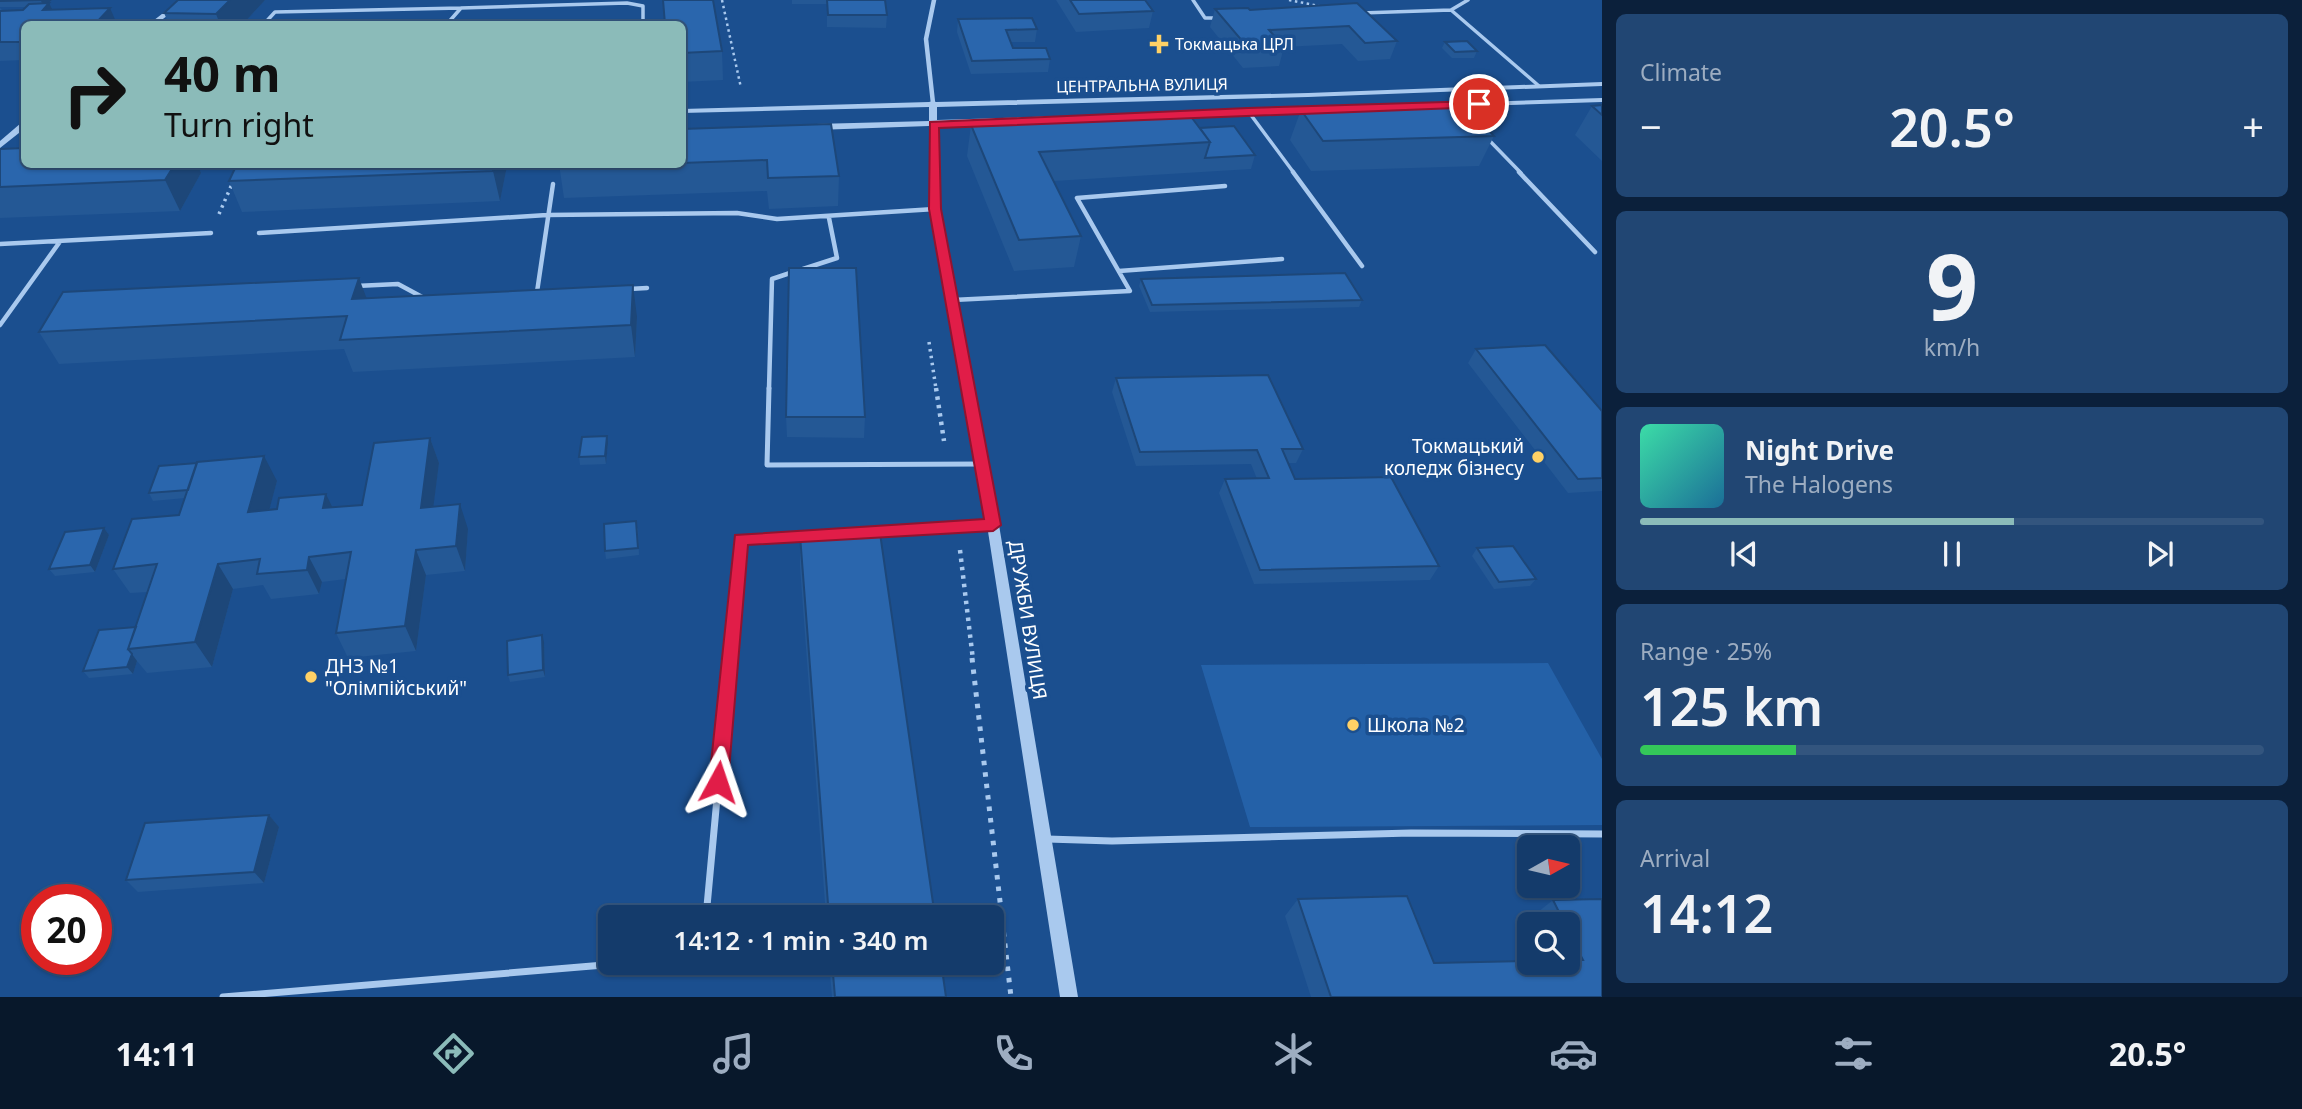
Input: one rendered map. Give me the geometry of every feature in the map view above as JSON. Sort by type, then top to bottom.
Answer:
[{"type":"street","points":[[156,21],[185,0]]},
{"type":"street","name":"ДРУЖБИ ВУЛИЦЯ","points":[[934,0],[926,39],[933,103],[935,209],[983,464],[1069,997]]},
{"type":"street","name":"ЦЕНТРАЛЬНА ВУЛИЦЯ","points":[[686,111],[1308,96],[1602,84]]},
{"type":"street","name":"ЦЕНТРАЛЬНА ВУЛИЦЯ","points":[[803,128],[1602,100]]},
{"type":"street","points":[[0,133],[20,133]]},
{"type":"street","points":[[0,145],[20,133]]},
{"type":"street","points":[[0,152],[12,151]]},
{"type":"lane","points":[[1193,0],[1205,18],[1232,17]]},
{"type":"lane","points":[[1351,13],[1451,10],[1468,0]]},
{"type":"lane","points":[[267,21],[275,12],[627,3],[643,6],[643,21]]},
{"type":"lane","points":[[448,21],[461,8]]},
{"type":"lane","points":[[1451,10],[1539,86]]},
{"type":"lane","points":[[1454,105],[1463,114]]},
{"type":"lane","points":[[1248,111],[1362,266]]},
{"type":"lane","points":[[1482,133],[1595,252]]},
{"type":"lane","points":[[537,292],[553,184]]},
{"type":"lane","points":[[953,300],[1130,291],[1077,198],[1225,186]]},
{"type":"lane","points":[[259,233],[547,215],[737,213],[777,219],[829,218],[935,209]]},
{"type":"lane","points":[[829,218],[837,258],[772,279],[767,466],[983,464]]},
{"type":"lane","points":[[0,244],[211,233]]},
{"type":"lane","points":[[0,324],[59,243]]},
{"type":"lane","points":[[1119,271],[1282,259]]},
{"type":"lane","points":[[344,287],[398,284],[423,298],[436,297]]},
{"type":"lane","points":[[619,289],[647,288]]},
{"type":"lane","points":[[524,293],[550,292]]},
{"type":"lane","points":[[707,905],[741,539],[993,525]]},
{"type":"lane","points":[[1043,839],[1112,841],[1411,833],[1602,834]]},
{"type":"lane","points":[[223,997],[598,966]]},
{"type":"path","points":[[722,0],[742,93]]},
{"type":"path","points":[[928,331],[947,464]]},
{"type":"path","points":[[957,527],[1011,997]]},
{"type":"shaded area","points":[[1548,663],[1602,759],[1602,825],[1250,827],[1201,665]]},
{"type":"building","points":[[178,0],[230,0],[216,14],[164,13]]},
{"type":"building","points":[[663,0],[713,0],[722,51],[686,53],[686,21],[665,21]]},
{"type":"building","points":[[827,0],[885,0],[887,15],[828,15]]},
{"type":"building","points":[[1070,0],[1145,0],[1153,11],[1079,14]]},
{"type":"building","points":[[49,3],[43,10],[110,8],[98,21],[21,21],[21,42],[0,42],[0,11],[23,10],[29,4]]},
{"type":"building","points":[[1357,3],[1397,41],[1365,43],[1349,26],[1269,30],[1285,48],[1249,49],[1215,9],[1250,10]]},
{"type":"building","points":[[1032,18],[1037,29],[1006,30],[1013,48],[1046,48],[1050,59],[972,61],[958,19]]},
{"type":"building","points":[[1467,41],[1477,51],[1455,52],[1445,42]]},
{"type":"building","points":[[1465,104],[1494,136],[1323,141],[1301,110]]},
{"type":"building","points":[[1602,105],[1602,115],[1592,106]]},
{"type":"building","points":[[1189,114],[1210,142],[1039,152],[1081,236],[1019,240],[971,125]]},
{"type":"building","points":[[831,124],[839,176],[768,178],[767,160],[686,163],[686,129]]},
{"type":"building","points":[[1234,126],[1255,155],[1205,158],[1210,142],[1200,128]]},
{"type":"building","points":[[21,148],[21,168],[172,168],[165,180],[0,187],[0,149]]},
{"type":"building","points":[[235,168],[493,168],[493,171],[229,181]]},
{"type":"building","points":[[789,268],[856,268],[865,417],[786,417]]},
{"type":"building","points":[[1345,273],[1362,300],[1152,305],[1141,279]]},
{"type":"building","points":[[359,278],[352,299],[633,285],[631,325],[340,340],[347,316],[39,332],[63,292]]},
{"type":"building","points":[[1545,345],[1602,411],[1602,478],[1578,479],[1476,349]]},
{"type":"building","points":[[1268,375],[1303,449],[1282,449],[1295,479],[1391,477],[1439,566],[1260,570],[1225,479],[1269,478],[1257,450],[1140,452],[1116,378]]},
{"type":"building","points":[[607,436],[605,456],[579,457],[582,437]]},
{"type":"building","points":[[430,438],[421,508],[460,504],[456,546],[416,550],[405,626],[336,633],[351,552],[309,557],[307,570],[257,574],[260,559],[218,564],[195,642],[128,649],[157,564],[113,569],[132,519],[179,515],[197,462],[264,456],[248,512],[277,509],[279,498],[326,494],[323,508],[362,505],[374,443]]},
{"type":"building","points":[[197,463],[188,490],[149,493],[159,466]]},
{"type":"building","points":[[636,521],[638,548],[605,551],[604,524]]},
{"type":"building","points":[[104,528],[90,565],[49,569],[65,532]]},
{"type":"building","points":[[880,533],[933,905],[828,905],[800,535]]},
{"type":"building","points":[[1513,546],[1536,579],[1499,582],[1477,548]]},
{"type":"building","points":[[136,627],[128,649],[132,654],[127,667],[83,671],[99,630]]},
{"type":"building","points":[[542,635],[543,670],[508,675],[507,641]]},
{"type":"building","points":[[269,815],[254,872],[126,880],[145,823]]},
{"type":"building","points":[[1407,896],[1434,963],[1517,961],[1517,975],[1580,975],[1580,960],[1583,960],[1580,954],[1580,912],[1559,912],[1553,900],[1602,899],[1602,997],[1331,997],[1298,899]]},
{"type":"building","points":[[833,975],[943,975],[946,997],[835,997]]},
{"type":"place","name":"Токмацька ЦРЛ","points":[[1159,44]]},
{"type":"place","name":"Токмацький коледж бізнесу","points":[[1538,457]]},
{"type":"place","name":"ДНЗ №1 \"Олімпійський\"","points":[[311,677]]},
{"type":"place","name":"Школа №2","points":[[1353,725]]},
{"type":"route","points":[[718,782],[741,539],[993,525],[935,209],[934,125],[1479,104]]}]
